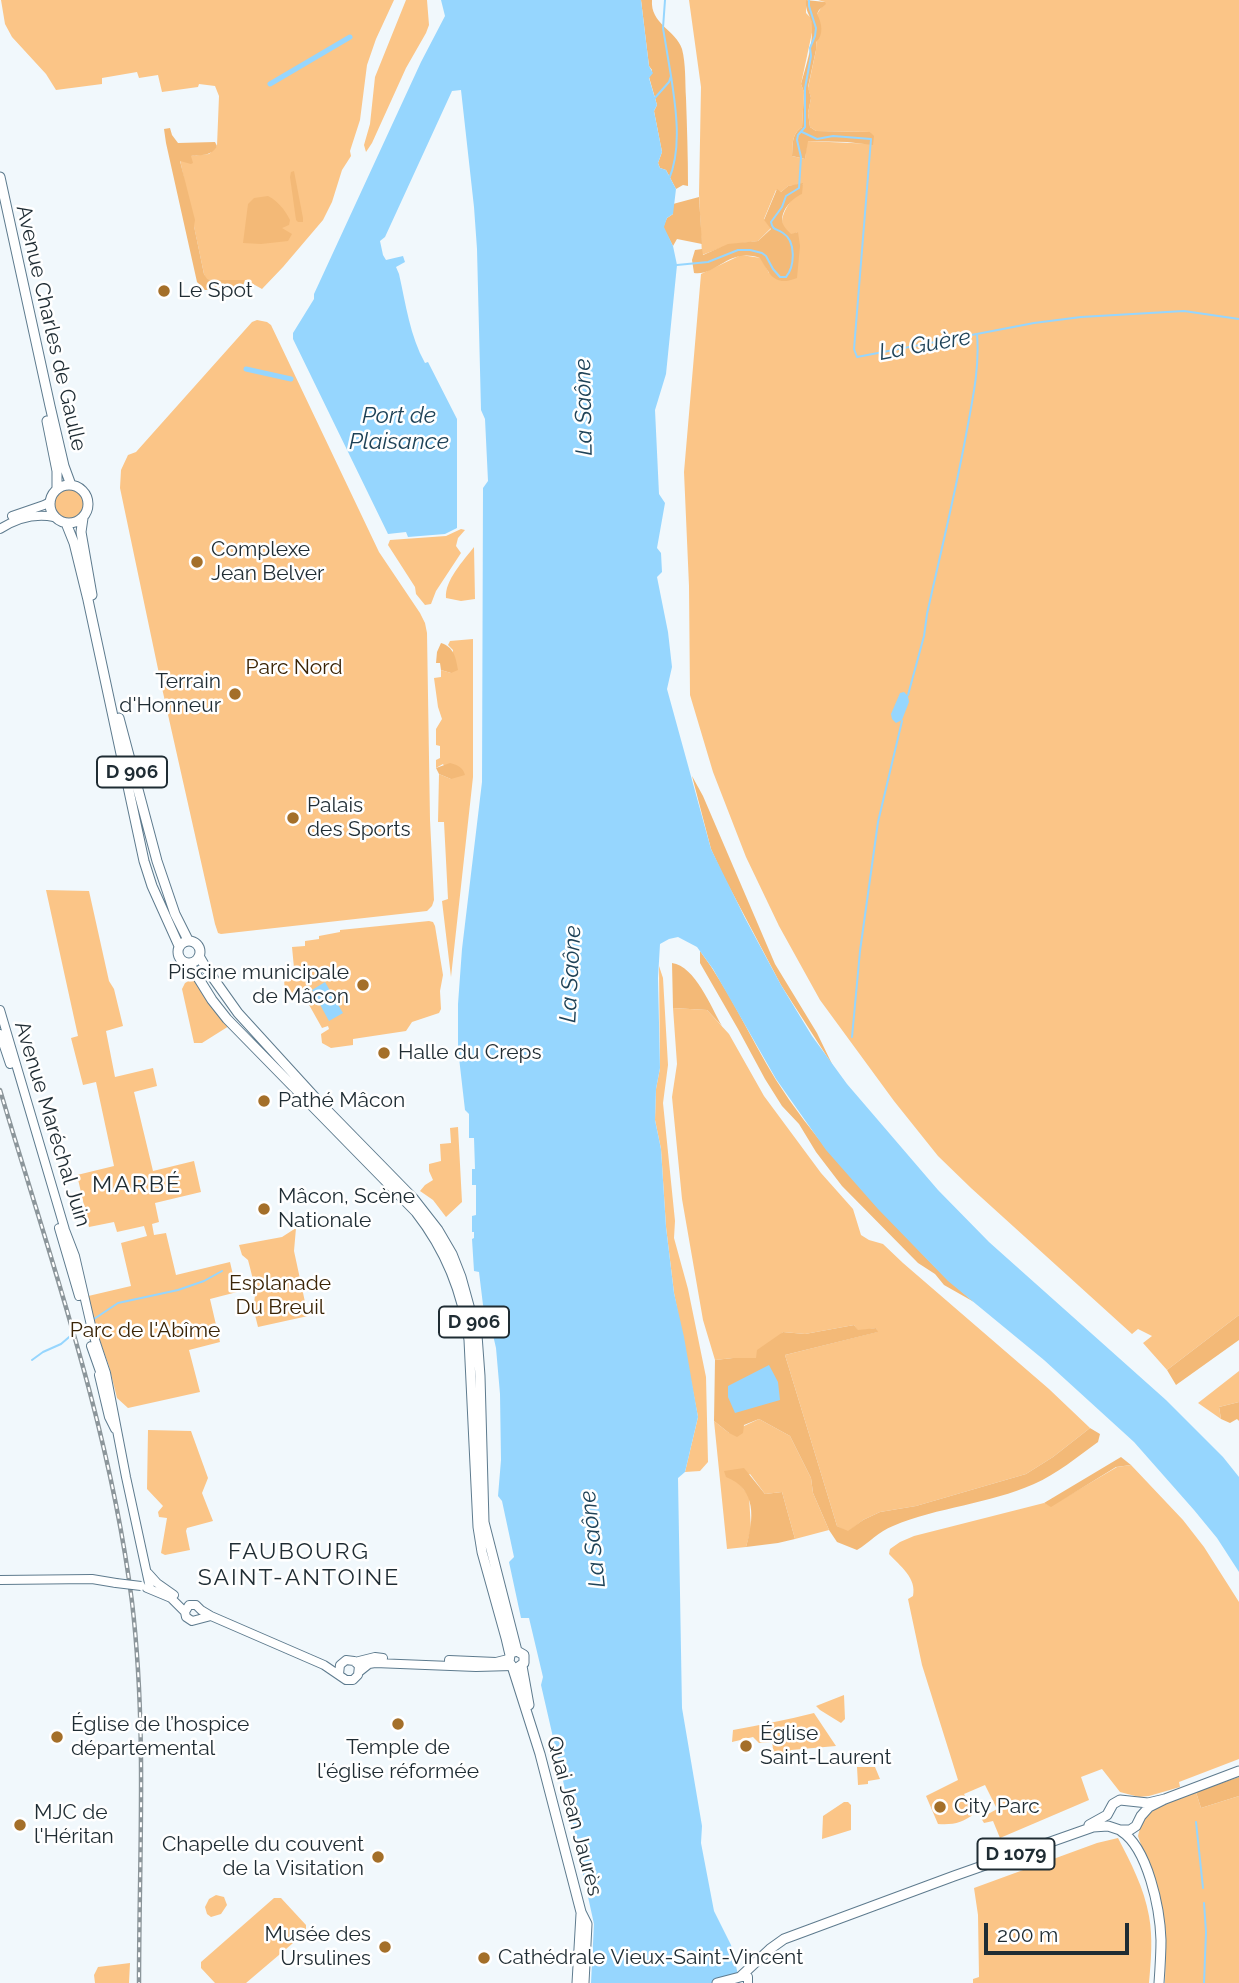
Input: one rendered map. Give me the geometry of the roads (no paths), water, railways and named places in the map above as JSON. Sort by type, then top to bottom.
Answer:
[{"type":"main road","name":"Avenue Charles de Gaulle","points":[[0,177],[64,466],[71,485]]},
{"type":"main road","name":"Avenue Charles de Gaulle","points":[[0,201],[52,444],[57,488]]},
{"type":"main road","points":[[0,529],[15,520],[41,514],[66,523],[74,523],[83,518],[88,509],[88,498],[80,488],[71,485],[57,488],[50,502],[54,517]]},
{"type":"main road","points":[[0,523],[50,502]]},
{"type":"main road","name":"D 906","points":[[83,518],[81,532],[115,705],[169,898],[188,940]]},
{"type":"main road","name":"D 906","points":[[66,523],[77,555],[144,861],[178,946]]},
{"type":"main road","points":[[188,940],[199,946],[199,956],[189,963],[179,958],[177,952],[178,946],[188,940]]},
{"type":"main road","name":"D 906","points":[[199,956],[237,1013],[424,1211],[455,1261],[478,1343],[486,1533],[514,1660]]},
{"type":"main road","name":"D 906","points":[[189,963],[227,1019],[406,1201],[430,1231],[445,1257],[463,1310],[469,1340],[478,1527],[482,1552],[514,1660]]},
{"type":"main road","name":"Avenue Maréchal Juin","points":[[0,1010],[75,1256],[115,1418]]},
{"type":"main road","name":"Avenue Maréchal Juin","points":[[0,1034],[25,1109],[77,1288],[88,1336],[102,1374],[111,1414],[115,1418]]},
{"type":"main road","name":"Avenue Maréchal Juin","points":[[57,1219],[72,1249]]},
{"type":"main road","name":"Avenue Maréchal Juin","points":[[67,1259],[72,1249]]},
{"type":"main road","points":[[97,1366],[109,1417],[117,1431]]},
{"type":"main road","points":[[115,1418],[148,1573],[146,1587]]},
{"type":"main road","points":[[148,1573],[187,1608]]},
{"type":"main road","points":[[0,1580],[92,1579],[146,1587],[174,1595]]},
{"type":"main road","points":[[146,1587],[187,1608]]},
{"type":"main road","points":[[187,1608],[196,1605],[200,1614]]},
{"type":"main road","points":[[187,1608],[186,1617],[190,1620],[195,1620],[200,1614]]},
{"type":"main road","points":[[200,1614],[211,1616],[339,1669],[344,1679],[351,1681],[369,1664],[375,1662],[476,1667],[514,1660]]},
{"type":"main road","points":[[339,1669],[346,1660],[355,1662],[374,1657],[496,1662],[514,1660]]},
{"type":"main road","name":"Quai Jean Jaurès","points":[[514,1660],[581,1917],[587,1924],[580,1983]]},
{"type":"main road","points":[[355,1662],[359,1666],[359,1672]]},
{"type":"main road","points":[[1117,1829],[1130,1830],[1149,1807],[1165,1799],[1239,1771]]},
{"type":"main road","points":[[1159,1983],[1160,1924],[1152,1885],[1130,1838],[1110,1821],[1109,1812],[1113,1804],[1121,1800],[1148,1803],[1165,1799]]},
{"type":"main road","points":[[1134,1802],[1139,1809],[1136,1832],[1140,1855]]},
{"type":"main road","name":"D 1079","points":[[1077,1832],[1109,1812]]},
{"type":"main road","name":"D 1079","points":[[717,1983],[745,1979],[769,1949],[784,1939],[1077,1832],[1100,1826],[1117,1829]]},
{"type":"water","points":[[441,0],[641,0],[649,66],[653,73],[649,78],[657,105],[654,111],[662,152],[658,163],[660,168],[666,170],[676,189],[673,214],[667,218],[664,227],[673,246],[677,265],[666,374],[655,410],[659,494],[665,503],[657,548],[661,553],[662,572],[657,577],[672,667],[667,689],[711,849],[781,985],[812,1036],[847,1084],[938,1190],[989,1242],[1166,1400],[1223,1457],[1239,1477],[1239,1572],[1217,1538],[1134,1442],[1044,1360],[948,1281],[878,1209],[826,1150],[776,1079],[713,969],[697,947],[678,937],[660,944],[660,1068],[655,1120],[661,1149],[674,1293],[698,1417],[685,1472],[678,1478],[682,1708],[702,1826],[701,1843],[714,1911],[731,1945],[740,1983],[591,1983],[594,1924],[541,1685],[543,1677],[529,1618],[521,1618],[509,1562],[514,1557],[502,1501],[498,1496],[501,1460],[496,1348],[483,1305],[479,1272],[474,1271],[474,1138],[469,1138],[469,1114],[465,1110],[458,1049],[462,949],[482,782],[483,488],[488,481],[485,419],[481,410],[477,249],[461,90],[452,91],[385,237],[380,241],[386,260],[403,256],[405,262],[396,267],[416,342],[457,419],[457,528],[445,534],[408,537],[406,532],[388,534],[293,339],[293,333],[314,299],[421,62],[445,16]]},
{"type":"water","points":[[904,692],[909,702],[902,720],[896,723],[891,714],[900,693]]},
{"type":"water","points":[[325,982],[343,1013],[329,1021],[312,990]]},
{"type":"water","points":[[769,1365],[778,1382],[780,1400],[735,1413],[728,1397],[728,1386]]},
{"type":"waterway","points":[[653,100],[671,76],[663,28],[665,0]]},
{"type":"waterway","points":[[677,265],[708,262],[738,250],[750,250],[766,256],[780,277],[786,277],[789,272],[793,254],[790,242],[771,222],[786,196],[799,188],[801,157],[797,140],[805,127],[805,88],[810,48],[816,28],[809,0]]},
{"type":"waterway","points":[[270,84],[350,37]]},
{"type":"waterway","points":[[669,179],[677,142],[671,76]]},
{"type":"waterway","name":"La Guère","points":[[802,132],[817,139],[833,136],[871,139],[854,349],[857,357],[1034,323],[1081,317],[1184,311],[1239,319]]},
{"type":"waterway","points":[[908,695],[924,636],[966,435],[976,372],[977,334]]},
{"type":"waterway","points":[[246,369],[291,379]]},
{"type":"waterway","points":[[852,1037],[860,951],[878,822],[902,721]]},
{"type":"waterway","points":[[94,1319],[118,1303],[178,1290],[222,1271]]},
{"type":"waterway","points":[[32,1360],[61,1344],[75,1332]]},
{"type":"waterway","points":[[1196,1822],[1203,1888]]},
{"type":"waterway","points":[[1204,1903],[1204,1983]]},
{"type":"railway","points":[[0,1090],[94,1407],[122,1537],[137,1650],[141,1745],[139,1983]]},
{"type":"place","name":"Le Spot","points":[[164,291]]},
{"type":"place","name":"Complexe Jean Belver","points":[[197,562]]},
{"type":"place","name":"Terrain d'Honneur","points":[[235,694]]},
{"type":"place","name":"Palais des Sports","points":[[293,818]]},
{"type":"place","name":"Piscine municipale de Mâcon","points":[[363,985]]},
{"type":"place","name":"Halle du Creps","points":[[384,1053]]},
{"type":"place","name":"Pathé Mâcon","points":[[264,1101]]},
{"type":"place","name":"Mâcon, Scène Nationale","points":[[264,1209]]},
{"type":"place","name":"Temple de l'église réformée","points":[[398,1724]]},
{"type":"place","name":"Église de l’hospice départemental","points":[[57,1737]]},
{"type":"place","name":"Église Saint-Laurent","points":[[746,1746]]},
{"type":"place","name":"City Parc","points":[[940,1807]]},
{"type":"place","name":"MJC de l'Héritan","points":[[20,1825]]},
{"type":"place","name":"Chapelle du couvent de la Visitation","points":[[378,1857]]},
{"type":"place","name":"Musée des Ursulines","points":[[385,1947]]},
{"type":"place","name":"Cathédrale Vieux-Saint-Vincent","points":[[484,1958]]},
{"type":"district","name":"MARBÉ","points":[[137,1185]]},
{"type":"district","name":"FAUBOURG SAINT-ANTOINE","points":[[299,1565]]},
{"type":"water label","name":"La Saône","points":[[584,407]]},
{"type":"water label","name":"Port de Plaisance","points":[[399,429]]},
{"type":"water label","name":"La Saône","points":[[571,974]]},
{"type":"water label","name":"La Saône","points":[[593,1539]]},
{"type":"park label","name":"Parc Nord","points":[[294,668]]},
{"type":"park label","name":"Esplanade Du Breuil","points":[[280,1296]]},
{"type":"park label","name":"Parc de l'Abîme","points":[[145,1331]]}]
